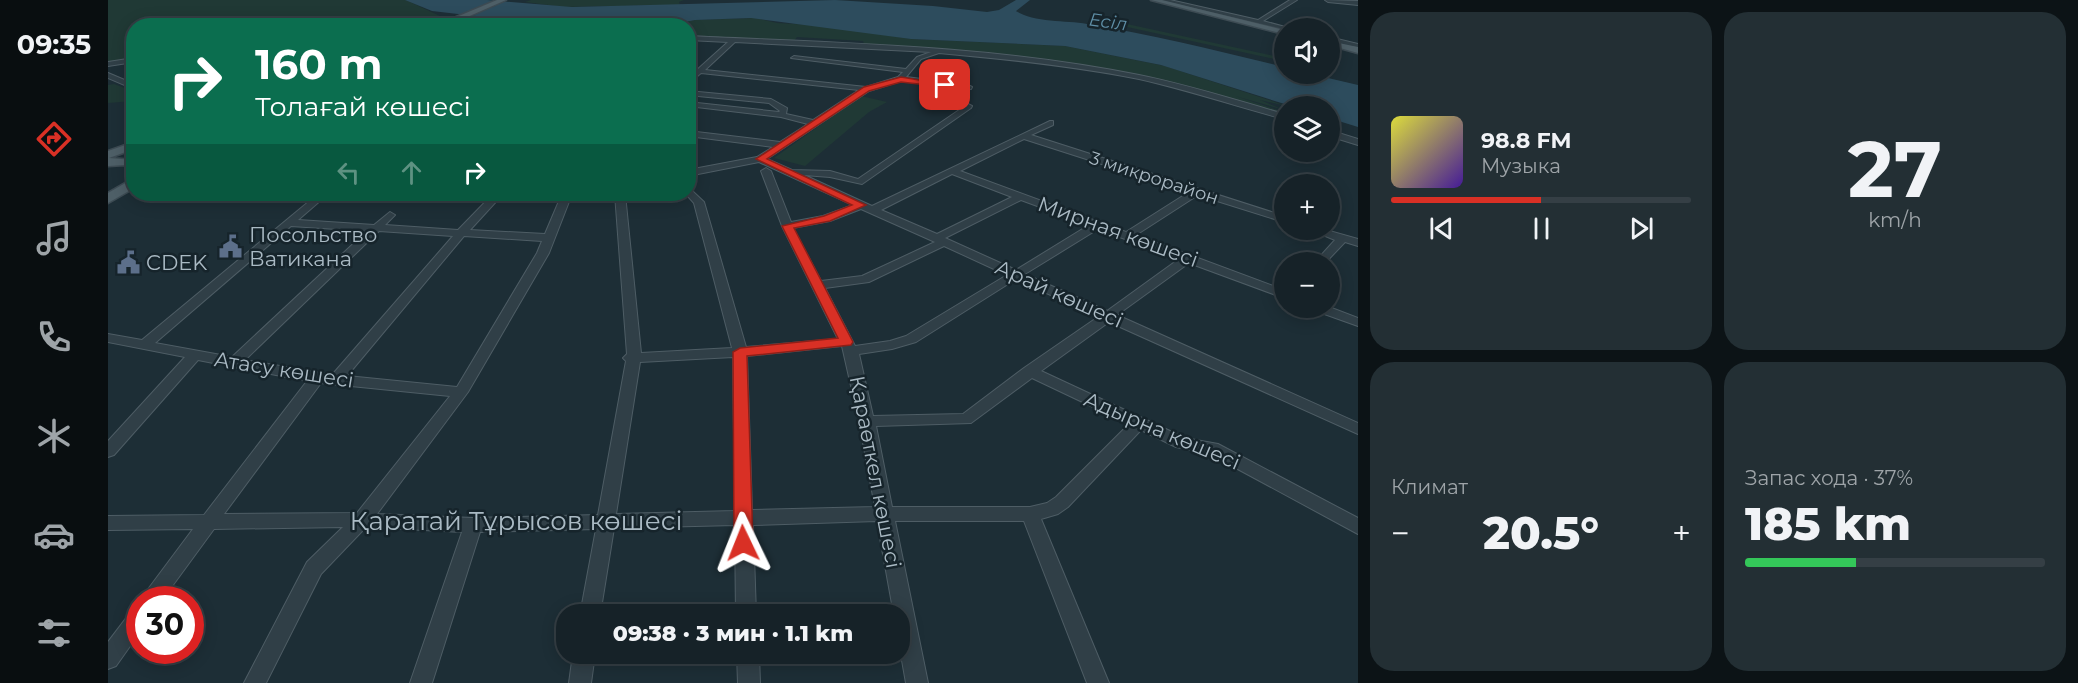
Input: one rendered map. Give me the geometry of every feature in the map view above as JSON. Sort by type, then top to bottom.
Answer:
[{"type":"main road","points":[[459,18],[503,0]]},
{"type":"main road","points":[[1154,0],[1274,27]]},
{"type":"main road","points":[[1163,0],[1274,27]]},
{"type":"main road","points":[[1340,43],[1358,48]]},
{"type":"main road","points":[[108,156],[126,148]]},
{"type":"main road","points":[[108,156],[126,154]]},
{"type":"main road","points":[[108,162],[126,161]]},
{"type":"main road","points":[[108,199],[126,186]]},
{"type":"street","points":[[1163,0],[1274,27]]},
{"type":"street","points":[[1258,22],[1294,0]]},
{"type":"street","points":[[1328,0],[1355,2]]},
{"type":"street","points":[[1203,8],[1214,3]]},
{"type":"street","points":[[696,38],[959,51],[1146,79],[1233,99],[1274,113]]},
{"type":"street","points":[[696,76],[733,40]]},
{"type":"street","points":[[1340,40],[1358,41]]},
{"type":"street","points":[[788,65],[807,45]]},
{"type":"street","points":[[901,80],[925,51]]},
{"type":"street","points":[[794,58],[908,70]]},
{"type":"street","points":[[108,64],[126,61]]},
{"type":"street","points":[[696,71],[866,89]]},
{"type":"street","points":[[775,79],[781,72]]},
{"type":"street","points":[[108,75],[126,83]]},
{"type":"street","points":[[696,172],[763,165],[781,145],[866,89],[901,80],[968,87]]},
{"type":"street","points":[[696,94],[771,101],[784,110],[781,115]]},
{"type":"street","points":[[696,105],[781,115],[815,123]]},
{"type":"street","points":[[787,171],[830,174],[859,182],[968,106]]},
{"type":"street","points":[[787,226],[826,219],[867,207],[952,171],[1050,123]]},
{"type":"street","points":[[696,134],[781,145]]},
{"type":"street","name":"3 микрорайон","points":[[1024,136],[1274,216]]},
{"type":"street","points":[[1340,136],[1358,142]]},
{"type":"street","name":"Арай көшесі","points":[[763,165],[787,171],[1358,429]]},
{"type":"street","name":"Қараөткел көшесі","points":[[763,165],[787,226],[848,346],[867,421],[916,683]]},
{"type":"street","name":"Мирная көшесі","points":[[952,171],[1274,290]]},
{"type":"street","points":[[1127,236],[1197,191]]},
{"type":"street","points":[[818,285],[865,279],[1021,196]]},
{"type":"street","points":[[696,199],[699,202],[740,352],[746,604]]},
{"type":"street","points":[[146,344],[314,201]]},
{"type":"street","points":[[336,380],[460,234],[491,201]]},
{"type":"street","points":[[255,683],[314,568],[362,520],[461,392],[550,238],[564,201]]},
{"type":"street","points":[[593,604],[632,358],[621,201]]},
{"type":"street","points":[[234,363],[390,216]]},
{"type":"street","points":[[287,223],[374,230],[550,238]]},
{"type":"street","points":[[632,358],[892,345],[910,339],[1097,225]]},
{"type":"street","points":[[1340,237],[1358,243]]},
{"type":"street","points":[[1330,252],[1343,238]]},
{"type":"street","points":[[867,421],[966,419],[1029,371],[1188,258]]},
{"type":"street","points":[[1340,315],[1358,322]]},
{"type":"street","name":"Атасу көшесі","points":[[108,338],[317,378],[461,392]]},
{"type":"street","points":[[108,451],[195,355]]},
{"type":"street","name":"Адырна көшесі","points":[[1029,371],[1182,443],[1212,448],[1358,527]]},
{"type":"street","points":[[160,586],[317,378]]},
{"type":"street","name":"Қаратай Тұрысов көшесі","points":[[108,523],[362,520],[472,525],[742,520],[884,514],[1030,514],[1052,509],[1062,502],[1139,423]]},
{"type":"street","points":[[1030,514],[1098,683]]},
{"type":"street","points":[[421,683],[472,525]]},
{"type":"street","points":[[108,658],[126,634]]},
{"type":"street","points":[[580,683],[583,664]]},
{"type":"street","points":[[748,664],[749,683]]},
{"type":"green space","points":[[108,0],[406,0],[444,18],[126,18],[126,60],[108,63]]},
{"type":"green space","points":[[531,0],[684,0],[679,2],[680,5],[563,7],[525,2]]},
{"type":"green space","points":[[755,18],[777,23],[829,26],[911,39],[1065,46],[1165,66],[1274,102],[1260,100],[1274,107],[1235,96],[1274,109],[1274,113],[1182,86],[1077,67],[864,44],[863,41],[797,37],[793,42],[696,35],[696,20]]},
{"type":"green space","points":[[1104,19],[1274,56],[1274,59],[1095,20]]},
{"type":"green space","points":[[114,84],[126,88],[126,102],[108,103],[108,85]]},
{"type":"green space","points":[[861,96],[887,102],[869,112],[805,166],[774,158]]},
{"type":"water","points":[[405,0],[487,0],[572,7],[835,0],[987,12],[999,10],[1016,0],[1030,0],[1016,11],[1032,18],[1112,28],[1274,65],[1274,84],[1340,84],[1340,81],[1358,85],[1358,127],[1340,121],[1340,96],[1274,96],[1274,101],[1161,65],[1065,46],[911,39],[751,18],[696,20],[696,18],[484,17],[432,11]]},
{"type":"place","name":"Посольство Ватикана","points":[[231,247]]},
{"type":"place","name":"CDEK","points":[[128,263]]},
{"type":"route","points":[[743,543],[740,352],[846,342],[787,226],[826,219],[861,205],[760,159],[866,89],[901,80],[945,85]]},
{"type":"water label","name":"Есіл","points":[[1108,22]]}]
